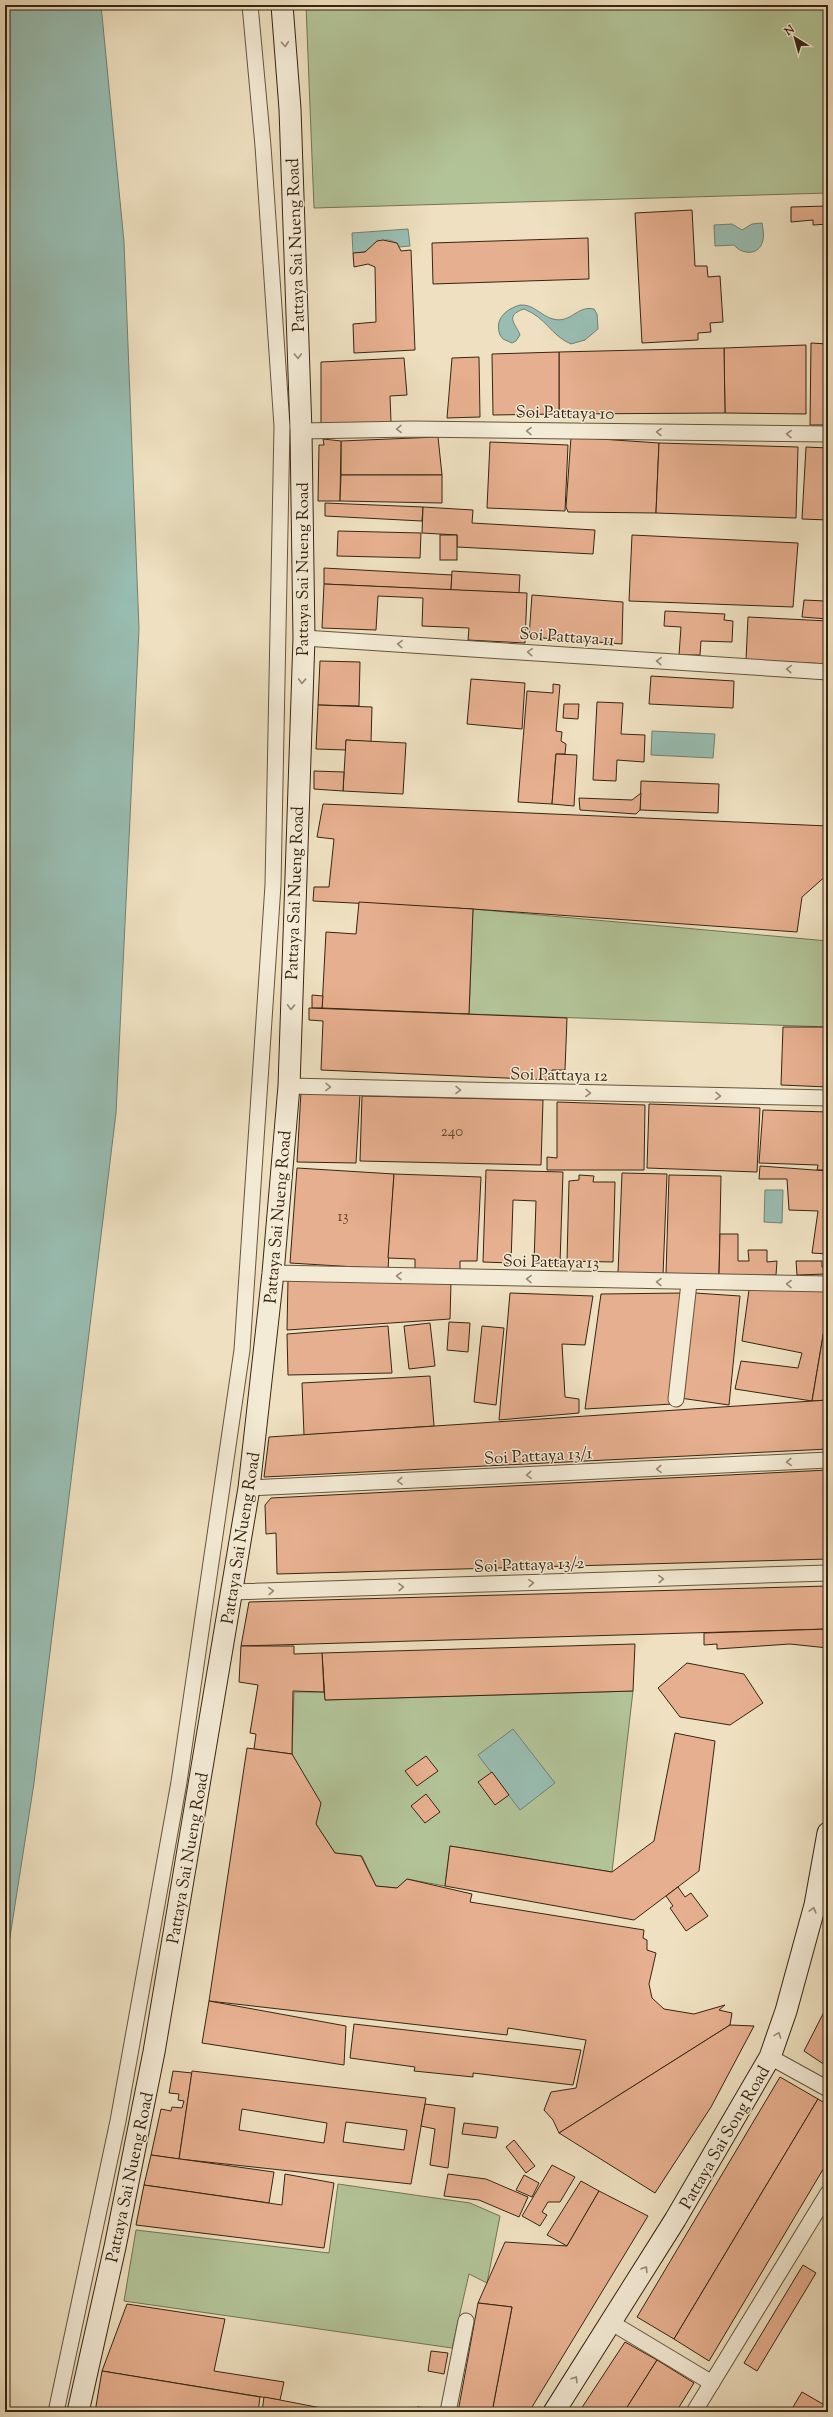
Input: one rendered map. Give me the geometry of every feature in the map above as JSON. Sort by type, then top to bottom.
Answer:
[{"type":"main road","name":"Pattaya Sai Nueng Road","points":[[78,2412],[154,2052],[250,1488],[273,1273],[289,1086],[304,638],[301,431],[290,109],[282,5]]},
{"type":"main road","name":"Pattaya Sai Song Road","points":[[554,2412],[612,2323],[675,2220],[770,2057],[786,2011],[813,1912],[828,1833]]},
{"type":"street","points":[[56,2412],[118,2121],[179,1782],[242,1350],[273,885],[282,426],[263,146],[250,5]]},
{"type":"street","name":"Soi Pattaya 10","points":[[301,431],[412,429],[828,434]]},
{"type":"street","name":"Soi Pattaya 11","points":[[304,638],[828,672]]},
{"type":"street","name":"Soi Pattaya 12","points":[[289,1086],[828,1098]]},
{"type":"street","name":"Soi Pattaya 13","points":[[273,1273],[689,1283],[828,1284]]},
{"type":"street","points":[[676,1400],[689,1283]]},
{"type":"street","name":"Soi Pattaya 13/1","points":[[250,1488],[828,1460]]},
{"type":"street","name":"Soi Pattaya 13/2","points":[[232,1592],[828,1573]]},
{"type":"street","points":[[770,2057],[828,2089]]},
{"type":"street","points":[[694,2412],[828,2193]]},
{"type":"street","points":[[448,2412],[466,2321]]},
{"type":"street","points":[[612,2323],[712,2383]]},
{"type":"green space","points":[[306,5],[828,5],[828,193],[314,208]]},
{"type":"green space","points":[[473,909],[828,941],[828,1027],[469,1014]]},
{"type":"green space","points":[[633,1691],[612,1872],[450,1846],[445,1886],[407,1879],[397,1888],[376,1886],[362,1856],[335,1853],[316,1824],[292,1754],[294,1692],[324,1692],[325,1700]]},
{"type":"green space","points":[[338,2184],[470,2203],[500,2216],[487,2283],[469,2274],[452,2348],[124,2301],[136,2230],[329,2253]]},
{"type":"water","points":[[5,5],[101,5],[124,242],[139,629],[116,1113],[34,1783],[5,1969]]},
{"type":"water","points":[[762,223],[763,240],[761,245],[755,251],[741,251],[734,245],[715,246],[714,225],[732,224],[742,230],[752,224]]},
{"type":"water","points":[[408,229],[410,246],[399,247],[391,240],[386,240],[364,252],[353,253],[352,233]]},
{"type":"water","points":[[520,305],[529,306],[553,319],[559,320],[565,319],[588,308],[594,309],[597,314],[598,329],[585,340],[571,344],[558,336],[538,317],[524,309],[514,315],[513,321],[520,335],[516,341],[512,343],[503,339],[500,335],[499,324],[502,316],[506,312]]},
{"type":"water","points":[[652,731],[715,734],[713,758],[651,755]]},
{"type":"water","points":[[765,1190],[783,1190],[782,1223],[764,1222]]},
{"type":"water","points":[[513,1729],[555,1783],[520,1810],[478,1755]]},
{"type":"building","points":[[828,206],[828,224],[813,225],[813,220],[791,222],[791,207]]},
{"type":"building","points":[[692,210],[695,266],[707,266],[708,277],[720,276],[723,322],[710,323],[711,332],[698,333],[698,340],[642,343],[635,213]]},
{"type":"building","points":[[588,238],[589,279],[433,284],[432,243]]},
{"type":"building","points":[[383,240],[397,243],[401,251],[411,250],[415,350],[354,353],[353,324],[376,322],[375,267],[368,264],[354,267],[353,253],[365,252],[377,241]]},
{"type":"building","points":[[811,343],[828,344],[828,425],[810,425]]},
{"type":"building","points":[[806,345],[806,414],[725,413],[724,348]]},
{"type":"building","points":[[724,348],[725,413],[559,414],[559,352]]},
{"type":"building","points":[[559,352],[559,414],[493,415],[492,354]]},
{"type":"building","points":[[479,357],[480,417],[447,418],[452,358]]},
{"type":"building","points":[[404,358],[407,395],[390,396],[391,422],[321,425],[321,362]]},
{"type":"building","points":[[438,437],[442,475],[341,475],[341,441]]},
{"type":"building","points":[[571,437],[659,443],[656,513],[568,512],[566,507]]},
{"type":"building","points":[[323,439],[341,441],[340,501],[318,501],[319,445],[324,445]]},
{"type":"building","points":[[490,442],[568,445],[565,511],[487,508]]},
{"type":"building","points":[[659,443],[798,447],[796,518],[656,513]]},
{"type":"building","points":[[806,447],[828,448],[828,520],[802,519]]},
{"type":"building","points":[[341,475],[442,475],[442,503],[340,501]]},
{"type":"building","points":[[325,503],[423,507],[422,521],[325,516]]},
{"type":"building","points":[[423,507],[473,510],[472,523],[595,530],[593,554],[457,547],[457,535],[422,533]]},
{"type":"building","points":[[338,531],[421,533],[420,558],[337,556]]},
{"type":"building","points":[[440,535],[457,535],[457,560],[440,560]]},
{"type":"building","points":[[632,535],[798,543],[793,607],[629,601]]},
{"type":"building","points":[[324,568],[452,575],[451,590],[324,584]]},
{"type":"building","points":[[452,571],[520,575],[519,593],[451,590]]},
{"type":"building","points":[[324,584],[527,593],[525,643],[468,640],[469,628],[422,626],[423,598],[378,596],[376,630],[322,628]]},
{"type":"building","points":[[532,595],[623,602],[622,644],[529,637]]},
{"type":"building","points":[[804,600],[825,601],[825,608],[828,608],[828,619],[802,617]]},
{"type":"building","points":[[665,611],[725,614],[724,620],[733,621],[732,642],[701,641],[700,655],[679,655],[681,627],[664,626]]},
{"type":"building","points":[[748,617],[828,621],[828,664],[746,660]]},
{"type":"building","points":[[320,661],[360,662],[359,706],[318,705]]},
{"type":"building","points":[[651,676],[734,681],[733,708],[649,704]]},
{"type":"building","points":[[471,679],[525,683],[522,729],[467,724]]},
{"type":"building","points":[[553,684],[560,685],[556,731],[562,732],[561,741],[566,744],[565,754],[556,754],[552,804],[518,802],[527,691],[553,693]]},
{"type":"building","points":[[597,702],[623,703],[621,734],[645,735],[644,762],[617,760],[616,781],[593,780]]},
{"type":"building","points":[[564,704],[579,704],[578,719],[563,718]]},
{"type":"building","points":[[318,705],[372,707],[371,742],[346,740],[346,750],[316,749]]},
{"type":"building","points":[[346,740],[406,743],[403,794],[343,791]]},
{"type":"building","points":[[556,754],[577,755],[574,806],[552,804]]},
{"type":"building","points":[[314,771],[344,772],[343,791],[314,789]]},
{"type":"building","points":[[641,781],[719,784],[718,813],[640,810]]},
{"type":"building","points":[[641,793],[640,810],[636,814],[580,810],[579,798],[632,800]]},
{"type":"building","points":[[323,804],[828,826],[828,874],[802,897],[797,932],[473,909],[313,901],[314,887],[329,887],[334,839],[317,837]]},
{"type":"building","points":[[359,902],[473,909],[469,1014],[322,1008],[326,932],[356,934]]},
{"type":"building","points":[[312,995],[323,996],[322,1008],[312,1008]]},
{"type":"building","points":[[309,1008],[567,1018],[565,1070],[552,1070],[551,1080],[321,1070],[323,1021],[309,1020]]},
{"type":"building","points":[[783,1027],[828,1027],[828,1087],[781,1085]]},
{"type":"building","points":[[301,1092],[360,1094],[356,1163],[297,1162]]},
{"type":"building","points":[[362,1096],[543,1100],[541,1165],[360,1161]]},
{"type":"building","points":[[557,1102],[645,1105],[644,1170],[547,1170],[547,1157],[557,1158]]},
{"type":"building","points":[[649,1104],[760,1108],[757,1172],[647,1168]]},
{"type":"building","points":[[763,1110],[828,1112],[828,1170],[817,1170],[818,1165],[759,1163]]},
{"type":"building","points":[[760,1166],[828,1171],[828,1254],[812,1253],[818,1211],[789,1210],[787,1179],[759,1179]]},
{"type":"building","points":[[297,1168],[394,1174],[388,1269],[290,1263]]},
{"type":"building","points":[[486,1170],[563,1172],[560,1263],[534,1263],[536,1201],[513,1200],[511,1263],[483,1262]]},
{"type":"building","points":[[622,1173],[667,1174],[663,1275],[618,1273]]},
{"type":"building","points":[[394,1174],[481,1177],[477,1261],[460,1261],[460,1273],[415,1272],[415,1259],[388,1258]]},
{"type":"building","points":[[579,1175],[594,1176],[593,1182],[615,1182],[613,1262],[567,1261],[569,1181],[579,1180]]},
{"type":"building","points":[[669,1175],[721,1176],[719,1276],[666,1275]]},
{"type":"building","points":[[720,1234],[738,1234],[738,1261],[749,1261],[748,1250],[767,1250],[767,1262],[777,1261],[776,1275],[719,1276]]},
{"type":"building","points":[[796,1261],[822,1261],[822,1267],[827,1267],[827,1274],[797,1275]]},
{"type":"building","points":[[288,1279],[451,1282],[450,1319],[287,1330]]},
{"type":"building","points":[[828,1288],[828,1306],[812,1401],[735,1389],[741,1361],[798,1368],[802,1353],[742,1341],[749,1290]]},
{"type":"building","points":[[510,1293],[593,1296],[585,1345],[562,1344],[565,1397],[579,1399],[579,1413],[499,1420]]},
{"type":"building","points":[[684,1293],[673,1404],[585,1409],[601,1294]]},
{"type":"building","points":[[695,1293],[740,1296],[729,1405],[680,1398]]},
{"type":"building","points":[[828,1306],[828,1400],[812,1401]]},
{"type":"building","points":[[449,1322],[470,1323],[468,1352],[447,1350]]},
{"type":"building","points":[[430,1323],[435,1366],[409,1369],[404,1326]]},
{"type":"building","points":[[388,1326],[392,1373],[288,1375],[287,1334]]},
{"type":"building","points":[[482,1326],[504,1328],[496,1405],[474,1402]]},
{"type":"building","points":[[430,1376],[434,1426],[304,1435],[302,1383]]},
{"type":"building","points":[[828,1400],[828,1449],[264,1477],[269,1437]]},
{"type":"building","points":[[828,1470],[828,1559],[277,1574],[276,1533],[266,1534],[265,1505],[271,1498]]},
{"type":"building","points":[[828,1586],[828,1629],[241,1646],[249,1602]]},
{"type":"building","points":[[828,1629],[828,1648],[790,1644],[717,1649],[717,1644],[704,1645],[704,1633]]},
{"type":"building","points":[[635,1644],[633,1691],[325,1700],[322,1653]]},
{"type":"building","points":[[241,1646],[294,1646],[294,1654],[322,1653],[324,1692],[293,1691],[292,1754],[254,1749],[256,1734],[250,1733],[258,1685],[239,1682]]},
{"type":"building","points":[[687,1663],[744,1674],[763,1703],[730,1725],[680,1717],[658,1688]]},
{"type":"building","points":[[675,1733],[715,1741],[699,1871],[634,1920],[445,1886],[450,1846],[612,1872],[654,1841]]},
{"type":"building","points":[[247,1748],[292,1754],[321,1803],[316,1824],[335,1853],[361,1856],[376,1886],[397,1888],[407,1879],[472,1894],[470,1902],[644,1930],[643,1938],[647,1940],[647,1950],[656,1953],[649,1984],[652,1998],[664,2009],[694,2014],[725,2005],[719,2010],[732,2013],[730,2025],[559,2133],[553,2120],[544,2110],[551,2092],[576,2088],[586,2040],[508,2028],[507,2035],[209,2001]]},
{"type":"building","points":[[426,1756],[438,1771],[417,1786],[405,1771]]},
{"type":"building","points":[[492,1772],[509,1795],[495,1805],[478,1782]]},
{"type":"building","points":[[426,1794],[440,1812],[425,1823],[411,1806]]},
{"type":"building","points":[[678,1887],[685,1897],[691,1893],[708,1916],[686,1931],[670,1908],[673,1906],[666,1896]]},
{"type":"building","points":[[828,1992],[828,2067],[804,2051],[824,2012]]},
{"type":"building","points":[[209,2001],[346,2026],[344,2065],[202,2043]]},
{"type":"building","points":[[354,2024],[581,2050],[573,2085],[473,2073],[473,2077],[414,2071],[415,2067],[350,2058]]},
{"type":"building","points":[[730,2025],[754,2026],[711,2107],[655,2193],[559,2133]]},
{"type":"building","points":[[173,2071],[192,2073],[179,2159],[151,2155],[161,2109],[171,2111],[172,2107],[182,2108],[184,2101],[178,2100],[179,2094],[169,2093]]},
{"type":"building","points":[[192,2071],[426,2098],[411,2184],[179,2159]],"holes":[[[242,2109],[327,2123],[324,2143],[239,2130]],[[346,2122],[407,2130],[404,2150],[343,2142]]]},
{"type":"building","points":[[780,2077],[818,2099],[674,2339],[637,2317]]},
{"type":"building","points":[[818,2099],[828,2105],[828,2161],[709,2361],[674,2339]]},
{"type":"building","points":[[425,2104],[455,2108],[448,2168],[430,2165],[435,2129],[421,2126]]},
{"type":"building","points":[[464,2123],[498,2127],[496,2138],[462,2134]]},
{"type":"building","points":[[514,2140],[535,2166],[526,2173],[506,2147]]},
{"type":"building","points":[[151,2155],[274,2172],[269,2203],[144,2185]]},
{"type":"building","points":[[552,2165],[575,2177],[560,2202],[548,2202],[542,2212],[547,2215],[540,2226],[522,2216]]},
{"type":"building","points":[[285,2174],[334,2183],[324,2248],[136,2225],[144,2185],[282,2205]]},
{"type":"building","points":[[448,2174],[486,2179],[528,2197],[519,2217],[479,2200],[444,2196]]},
{"type":"building","points":[[524,2175],[539,2183],[532,2197],[516,2190]]},
{"type":"building","points":[[581,2181],[599,2191],[567,2246],[547,2235]]},
{"type":"building","points":[[599,2191],[648,2216],[529,2412],[492,2412],[512,2307],[478,2303],[505,2242],[567,2246]]},
{"type":"building","points":[[803,2265],[816,2273],[757,2371],[744,2363]]},
{"type":"building","points":[[478,2303],[512,2307],[492,2412],[458,2412]]},
{"type":"building","points":[[127,2304],[225,2319],[214,2371],[284,2382],[280,2400],[102,2371]]},
{"type":"building","points":[[625,2342],[657,2360],[624,2412],[579,2412]]},
{"type":"building","points":[[431,2351],[448,2353],[444,2374],[428,2371]]},
{"type":"building","points":[[657,2360],[694,2383],[676,2412],[624,2412]]},
{"type":"building","points":[[102,2371],[260,2397],[258,2412],[95,2412]]},
{"type":"building","points":[[802,2392],[828,2407],[828,2412],[790,2412]]},
{"type":"building","points":[[264,2397],[280,2400],[342,2412],[262,2412]]},
{"type":"building","points":[[417,2407],[445,2409],[445,2412],[416,2412]]}]
